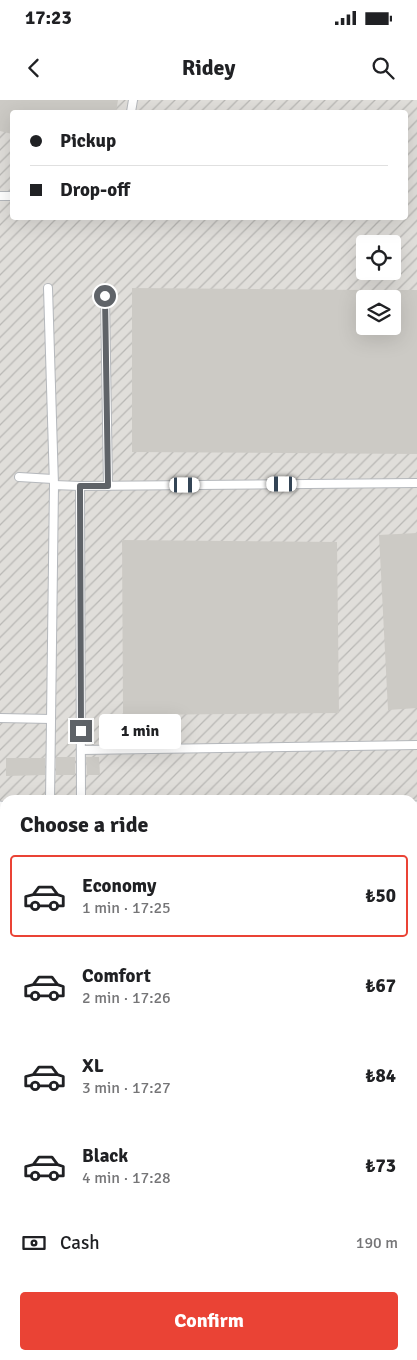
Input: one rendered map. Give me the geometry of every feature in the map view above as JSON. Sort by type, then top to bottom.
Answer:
[{"type":"lane","points":[[48,288],[53,482],[50,795]]},
{"type":"lane","points":[[105,296],[108,486]]},
{"type":"lane","points":[[19,477],[80,486],[417,483]]},
{"type":"lane","points":[[80,486],[82,795]]},
{"type":"lane","points":[[0,718],[51,719]]},
{"type":"lane","points":[[81,750],[417,745]]},
{"type":"shaded area","points":[[0,100],[417,100],[417,795],[0,795]]},
{"type":"building","points":[[0,100],[118,100],[116,110],[10,110],[10,134],[0,131]]},
{"type":"building","points":[[132,288],[365,290],[356,290],[356,335],[401,335],[401,290],[417,290],[417,454],[132,452]]},
{"type":"building","points":[[417,533],[417,708],[388,710],[379,535]]},
{"type":"building","points":[[122,540],[337,542],[339,713],[123,715]]},
{"type":"building","points":[[56,757],[75,757],[75,775],[56,775]]},
{"type":"building","points":[[86,757],[99,757],[100,775],[87,775]]},
{"type":"building","points":[[6,758],[45,758],[45,775],[6,776]]},
{"type":"route","points":[[81,731],[80,486],[108,486],[105,296]]}]
